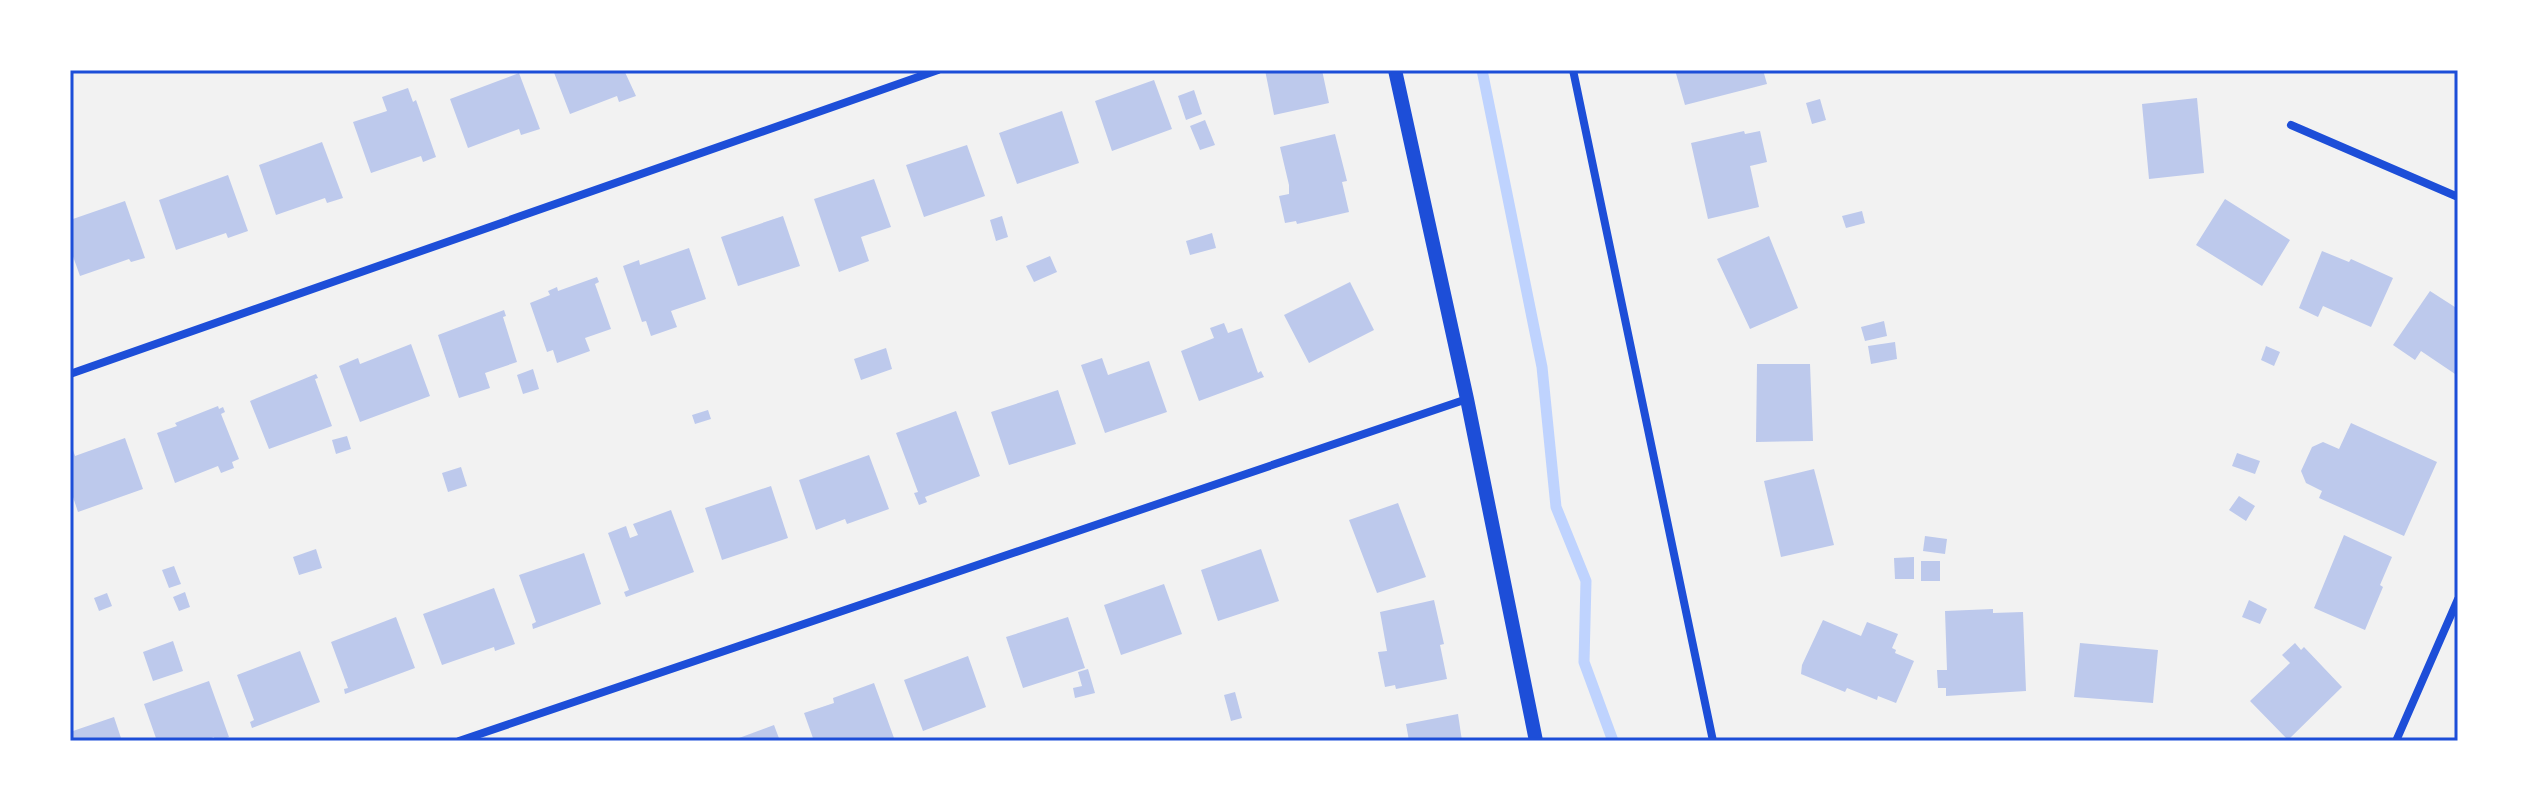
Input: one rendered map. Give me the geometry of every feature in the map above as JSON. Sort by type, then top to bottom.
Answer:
[{"type":"street","points":[[70,374],[938,70]]},
{"type":"street","points":[[1395,70],[1467,399],[1536,741]]},
{"type":"street","points":[[1573,70],[1713,741]]},
{"type":"street","points":[[2291,125],[2458,197]]},
{"type":"street","points":[[459,741],[1467,399]]},
{"type":"street","points":[[2396,741],[2458,599]]},
{"type":"building","points":[[553,70],[624,70],[636,96],[619,102],[617,96],[570,114]]},
{"type":"building","points":[[1265,70],[1322,70],[1329,103],[1274,115]]},
{"type":"building","points":[[1675,70],[1763,70],[1767,84],[1685,105]]},
{"type":"building","points":[[519,73],[540,129],[521,135],[519,129],[468,148],[450,99]]},
{"type":"building","points":[[1154,80],[1172,129],[1112,151],[1095,101]]},
{"type":"building","points":[[408,88],[413,102],[416,100],[436,157],[423,162],[421,156],[371,173],[353,122],[387,111],[382,97]]},
{"type":"building","points":[[1194,90],[1202,114],[1186,120],[1178,96]]},
{"type":"building","points":[[2197,98],[2204,173],[2149,179],[2142,104]]},
{"type":"building","points":[[1820,99],[1826,120],[1812,124],[1806,103]]},
{"type":"building","points":[[1062,111],[1079,163],[1017,184],[999,133]]},
{"type":"building","points":[[1205,120],[1215,145],[1200,150],[1190,126]]},
{"type":"building","points":[[1744,131],[1745,134],[1760,131],[1767,162],[1750,166],[1759,207],[1708,219],[1691,143]]},
{"type":"building","points":[[1335,134],[1347,181],[1342,182],[1349,212],[1297,224],[1296,221],[1285,223],[1279,196],[1289,194],[1289,185],[1280,147]]},
{"type":"building","points":[[322,142],[343,198],[327,203],[325,198],[276,215],[259,165]]},
{"type":"building","points":[[967,145],[985,196],[924,217],[906,165]]},
{"type":"building","points":[[228,175],[248,231],[228,238],[226,233],[176,250],[159,200]]},
{"type":"building","points":[[874,179],[891,227],[861,237],[869,261],[839,272],[814,199]]},
{"type":"building","points":[[2225,199],[2290,240],[2262,286],[2196,245]]},
{"type":"building","points":[[125,201],[145,258],[131,262],[129,259],[80,276],[70,248],[70,220]]},
{"type":"building","points":[[1862,211],[1865,223],[1846,228],[1842,216]]},
{"type":"building","points":[[783,216],[800,266],[738,286],[721,237]]},
{"type":"building","points":[[1002,216],[1008,237],[996,241],[990,220]]},
{"type":"building","points":[[1212,233],[1216,248],[1190,255],[1186,241]]},
{"type":"building","points":[[1769,236],[1798,308],[1750,329],[1717,259]]},
{"type":"building","points":[[689,248],[706,299],[671,311],[677,327],[651,336],[646,321],[642,322],[623,266],[639,260],[640,265]]},
{"type":"building","points":[[2322,251],[2349,262],[2351,259],[2393,278],[2371,327],[2323,306],[2318,317],[2299,308]]},
{"type":"building","points":[[1050,256],[1057,272],[1034,282],[1026,266]]},
{"type":"building","points":[[597,277],[599,282],[595,284],[611,329],[585,338],[590,351],[557,363],[553,350],[547,352],[530,303],[550,295],[548,291],[557,287],[558,291]]},
{"type":"building","points":[[1350,282],[1374,330],[1309,363],[1284,315]]},
{"type":"building","points":[[2430,291],[2458,309],[2458,376],[2421,351],[2415,360],[2393,345]]},
{"type":"building","points":[[504,310],[506,316],[503,317],[517,362],[485,373],[490,388],[459,398],[438,335]]},
{"type":"building","points":[[1884,321],[1887,336],[1865,341],[1861,327]]},
{"type":"building","points":[[1224,323],[1228,333],[1242,328],[1258,373],[1261,371],[1264,377],[1199,401],[1181,351],[1214,338],[1210,328]]},
{"type":"building","points":[[1895,342],[1897,359],[1871,364],[1868,346]]},
{"type":"building","points":[[411,344],[430,396],[360,422],[339,366],[358,358],[360,364]]},
{"type":"building","points":[[2266,346],[2280,352],[2274,366],[2261,360]]},
{"type":"building","points":[[886,348],[892,369],[861,380],[854,359]]},
{"type":"building","points":[[1102,358],[1108,375],[1149,361],[1167,412],[1105,433],[1081,365]]},
{"type":"building","points":[[1757,364],[1810,364],[1813,441],[1756,442]]},
{"type":"building","points":[[533,369],[539,389],[523,394],[517,375]]},
{"type":"building","points":[[316,374],[318,378],[315,379],[332,426],[269,449],[250,401]]},
{"type":"building","points":[[1058,390],[1076,444],[1009,465],[991,412]]},
{"type":"building","points":[[218,406],[219,409],[223,407],[225,412],[221,414],[239,459],[232,462],[234,468],[221,473],[218,466],[175,483],[157,433]]},
{"type":"building","points":[[708,410],[711,419],[695,424],[692,415]]},
{"type":"building","points":[[956,411],[980,476],[925,497],[927,502],[919,505],[914,493],[918,492],[896,433]]},
{"type":"building","points":[[2351,423],[2437,462],[2404,536],[2319,498],[2322,491],[2306,483],[2301,471],[2312,447],[2323,442],[2339,449]]},
{"type":"building","points":[[347,436],[351,449],[336,454],[332,440]]},
{"type":"building","points":[[125,438],[143,489],[78,512],[70,488],[70,451],[73,450],[75,456]]},
{"type":"building","points":[[2237,453],[2260,461],[2255,474],[2232,466]]},
{"type":"building","points":[[869,455],[889,509],[847,524],[845,519],[816,530],[799,480]]},
{"type":"building","points":[[461,467],[467,486],[448,492],[442,473]]},
{"type":"building","points":[[1814,469],[1834,545],[1781,557],[1764,481]]},
{"type":"building","points":[[771,486],[788,538],[722,560],[705,508]]},
{"type":"building","points":[[2239,496],[2255,506],[2246,521],[2229,510]]},
{"type":"building","points":[[1398,503],[1426,577],[1377,593],[1349,520]]},
{"type":"building","points":[[671,510],[694,572],[626,597],[624,592],[629,590],[608,533],[626,526],[630,538],[638,535],[633,524]]},
{"type":"building","points":[[2344,535],[2392,557],[2365,630],[2314,608]]},
{"type":"building","points":[[1925,536],[1947,539],[1945,554],[1923,551]]},
{"type":"building","points":[[316,549],[322,568],[299,575],[293,557]]},
{"type":"building","points":[[1261,549],[1279,601],[1218,621],[1201,570]]},
{"type":"building","points":[[584,553],[601,604],[533,629],[532,624],[536,622],[519,575]]},
{"type":"building","points":[[1914,557],[1914,579],[1895,579],[1894,558]]},
{"type":"building","points":[[1921,561],[1940,561],[1940,581],[1921,581]]},
{"type":"building","points":[[174,566],[181,584],[169,588],[162,570]]},
{"type":"building","points":[[1164,584],[1182,634],[1121,655],[1104,605]]},
{"type":"building","points":[[494,588],[515,644],[495,651],[494,647],[442,665],[423,614]]},
{"type":"building","points":[[185,592],[190,607],[179,611],[173,597]]},
{"type":"building","points":[[107,593],[112,606],[99,611],[94,598]]},
{"type":"building","points":[[1434,600],[1444,644],[1440,645],[1447,679],[1396,689],[1395,685],[1385,687],[1378,652],[1387,651],[1380,612]]},
{"type":"building","points":[[2249,600],[2267,609],[2260,624],[2242,617]]},
{"type":"building","points":[[1993,609],[1993,613],[2023,612],[2026,691],[1946,696],[1946,688],[1938,688],[1937,670],[1947,670],[1945,611]]},
{"type":"building","points":[[396,617],[415,668],[345,694],[344,689],[348,688],[331,642]]},
{"type":"building","points":[[1068,617],[1085,668],[1023,688],[1006,637]]},
{"type":"building","points":[[1823,620],[1861,636],[1867,622],[1898,634],[1892,648],[1896,650],[1895,653],[1914,661],[1896,703],[1878,696],[1877,700],[1847,688],[1845,692],[1801,674],[1802,665]]},
{"type":"building","points":[[173,641],[183,671],[153,681],[143,652]]},
{"type":"building","points":[[2080,643],[2158,650],[2153,703],[2074,697]]},
{"type":"building","points":[[2295,643],[2301,650],[2304,647],[2342,687],[2288,740],[2250,701],[2290,663],[2282,655]]},
{"type":"building","points":[[300,651],[320,702],[252,728],[250,722],[254,720],[237,675]]},
{"type":"building","points":[[968,656],[986,707],[923,731],[904,680]]},
{"type":"building","points":[[1088,669],[1095,693],[1075,698],[1073,688],[1082,686],[1078,672]]},
{"type":"building","points":[[209,681],[229,737],[219,741],[215,741],[214,737],[203,741],[157,741],[144,704]]},
{"type":"building","points":[[874,683],[894,738],[886,741],[814,741],[804,713],[834,703],[833,698]]},
{"type":"building","points":[[1235,692],[1242,718],[1231,721],[1224,695]]},
{"type":"building","points":[[1458,714],[1462,741],[1409,741],[1406,724]]},
{"type":"building","points":[[114,717],[122,741],[70,741],[70,732]]},
{"type":"building","points":[[774,725],[780,741],[731,741]]},
{"type":"waterway","points":[[1482,70],[1542,367],[1556,507],[1586,581],[1584,662],[1613,741]]}]
